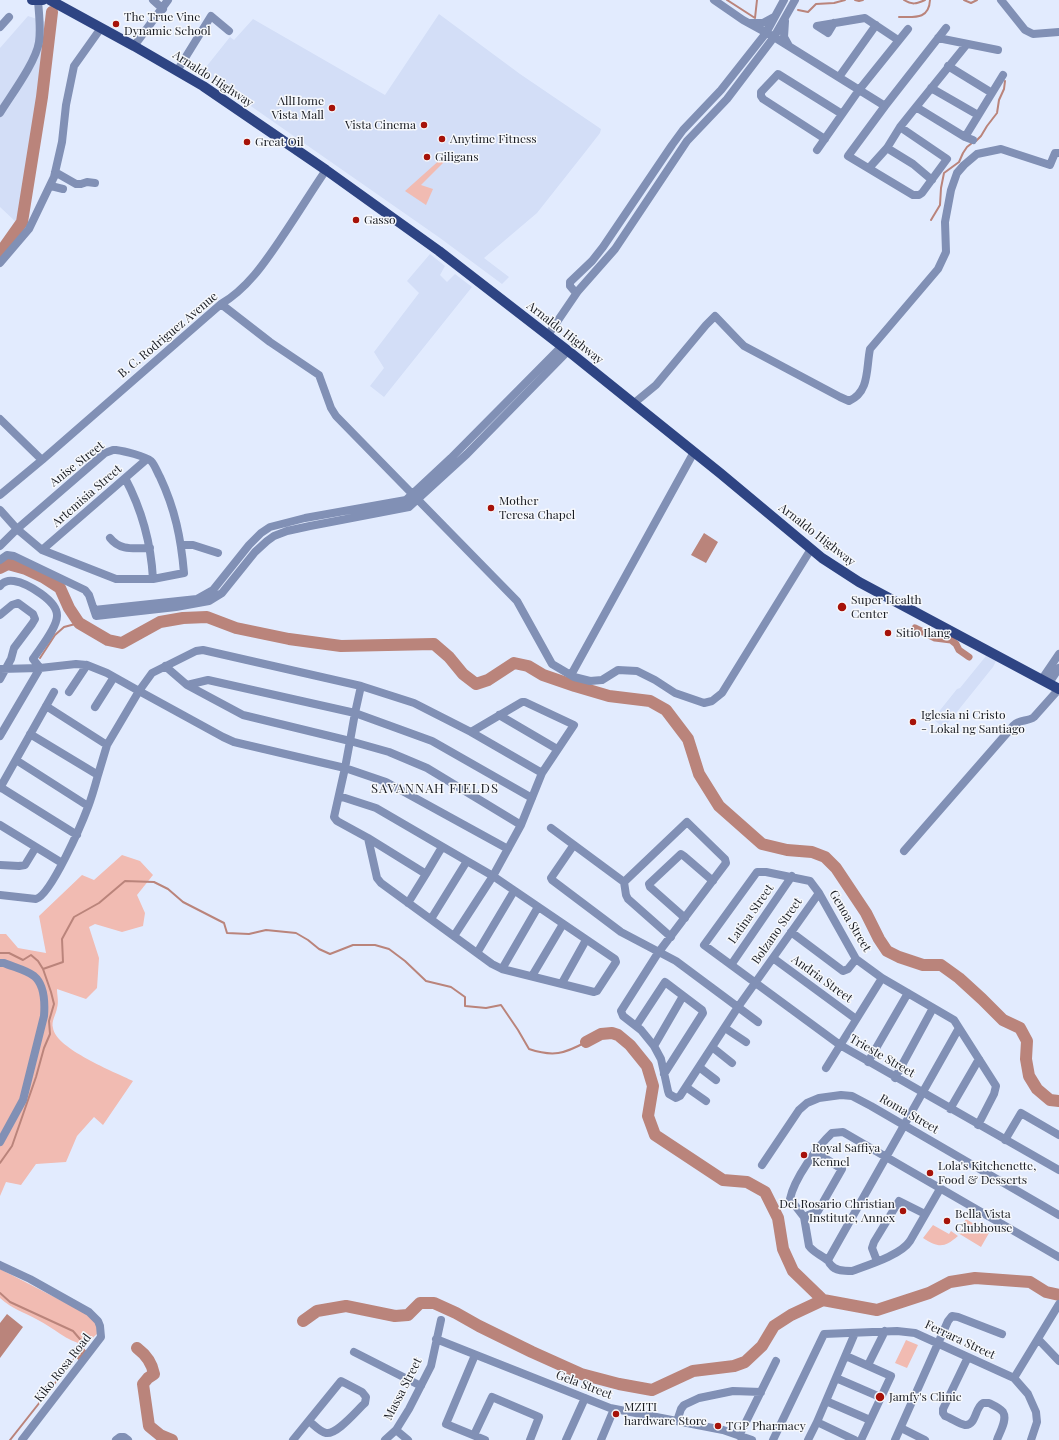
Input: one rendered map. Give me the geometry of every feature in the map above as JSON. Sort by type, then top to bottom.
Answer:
[{"type":"main road","name":"Arnaldo Highway","points":[[56,1],[177,70],[214,94],[326,170],[439,251],[548,335],[833,566],[859,582],[1059,689]]},
{"type":"street","points":[[0,113],[36,51],[39,41],[37,0]]},
{"type":"street","points":[[153,0],[163,9]]},
{"type":"street","points":[[134,46],[163,9],[168,0]]},
{"type":"street","points":[[714,0],[748,23],[774,37],[885,106]]},
{"type":"street","points":[[576,293],[570,286],[570,282],[598,254],[677,138],[722,90],[766,33],[784,0]]},
{"type":"street","points":[[548,335],[576,293],[615,249],[687,141],[721,106],[774,37],[795,0]]},
{"type":"street","points":[[1001,0],[1025,30],[1033,34],[1059,32]]},
{"type":"street","points":[[177,70],[210,16],[229,31]]},
{"type":"street","points":[[748,23],[763,23],[775,16]]},
{"type":"street","points":[[785,17],[783,31],[789,47]]},
{"type":"street","points":[[834,23],[865,18],[898,40]]},
{"type":"street","points":[[748,23],[756,32],[758,39],[754,60],[750,69]]},
{"type":"street","points":[[838,77],[876,25]]},
{"type":"street","points":[[0,263],[29,229],[51,186],[56,172],[62,142],[66,105],[74,66],[101,28]]},
{"type":"street","points":[[900,127],[947,159],[919,195],[914,195],[848,156],[946,28]]},
{"type":"street","points":[[816,150],[859,90],[908,29]]},
{"type":"street","points":[[938,38],[998,50]]},
{"type":"street","points":[[869,168],[887,148],[900,127],[967,44]]},
{"type":"street","points":[[759,57],[773,47],[789,47]]},
{"type":"street","points":[[948,66],[992,93]]},
{"type":"street","points":[[825,139],[764,99],[761,96],[761,92],[778,74],[842,114]]},
{"type":"street","points":[[965,137],[1003,75]]},
{"type":"street","points":[[931,88],[978,115]]},
{"type":"street","points":[[916,107],[965,137],[974,140]]},
{"type":"street","points":[[887,148],[913,164],[932,180]]},
{"type":"street","points":[[633,404],[656,385],[715,316],[744,346],[840,397],[849,401],[855,398],[863,388],[867,375],[870,349],[938,269],[946,252],[945,222],[951,190],[960,169],[977,154],[1001,149],[1050,165],[1055,153],[1059,153]]},
{"type":"street","name":"B. C. Rodriguez Avenue","points":[[0,495],[221,304],[234,297],[266,260],[326,170]]},
{"type":"street","points":[[56,172],[76,184],[88,182],[94,183]]},
{"type":"street","points":[[51,186],[63,190]]},
{"type":"street","points":[[221,304],[270,342],[319,375],[331,408],[336,416],[414,498],[517,601],[552,664],[574,677],[590,681],[602,680],[618,670],[636,671],[655,680],[675,693],[704,703],[712,701],[722,693],[811,549]]},
{"type":"street","points":[[0,560],[7,556],[14,556],[86,590],[95,613],[202,597],[217,586],[255,538],[270,527],[305,518],[414,498],[451,458],[565,349]]},
{"type":"street","points":[[0,419],[42,460]]},
{"type":"street","name":"Anise Street","points":[[0,546],[17,529],[109,451],[119,450],[147,459]]},
{"type":"street","points":[[571,675],[694,452]]},
{"type":"street","points":[[0,510],[17,529],[42,550],[116,579],[153,579],[184,573],[182,545],[168,494],[153,463],[147,459]]},
{"type":"street","name":"Artemisia Street","points":[[42,550],[147,459]]},
{"type":"street","points":[[125,478],[140,509],[146,530],[150,548],[153,579]]},
{"type":"street","points":[[110,538],[123,548],[150,548]]},
{"type":"street","points":[[182,545],[193,545],[218,553]]},
{"type":"street","points":[[0,586],[7,581],[14,580],[41,594],[51,601],[56,608],[58,616],[55,624],[33,659],[40,668]]},
{"type":"street","points":[[0,615],[12,605],[18,603],[34,616],[32,624],[14,648],[3,669],[0,679]]},
{"type":"street","points":[[0,895],[39,899],[47,890],[77,835],[108,745],[139,691],[152,673],[196,651],[203,650],[361,686],[414,703],[471,732],[542,774]]},
{"type":"street","points":[[1045,681],[1059,654]]},
{"type":"street","points":[[3,669],[40,668],[76,664],[88,665],[102,670],[222,737],[234,742],[345,768],[386,782],[508,849]]},
{"type":"street","points":[[69,692],[88,665]]},
{"type":"street","points":[[165,666],[187,685],[243,715],[389,752],[427,768],[521,825]]},
{"type":"street","points":[[0,736],[40,668]]},
{"type":"street","points":[[1045,681],[1059,668]]},
{"type":"street","points":[[95,707],[114,677]]},
{"type":"street","points":[[187,685],[208,680],[354,713],[432,741],[532,798]]},
{"type":"street","points":[[361,686],[354,713],[345,768],[334,817],[426,874]]},
{"type":"street","points":[[904,851],[1014,725],[1019,721],[1032,719],[1059,689]]},
{"type":"street","points":[[54,692],[0,788],[77,835]]},
{"type":"street","points":[[454,936],[493,876],[521,825],[542,774],[574,725],[525,702],[522,702],[471,732]]},
{"type":"street","points":[[46,706],[108,745]]},
{"type":"street","points":[[499,715],[557,749]]},
{"type":"street","points":[[30,734],[98,775]]},
{"type":"street","points":[[16,760],[88,806]]},
{"type":"street","points":[[339,796],[376,808],[493,876],[615,959],[616,962],[600,989],[594,992],[502,969],[477,953],[381,883],[378,878],[368,838]]},
{"type":"street","points":[[624,882],[687,822],[725,859],[726,863],[658,953],[622,1011],[623,1016],[636,1026],[654,1046],[661,1059],[668,1091],[676,1098],[680,1096],[686,1087],[706,1101]]},
{"type":"street","points":[[0,825],[62,863]]},
{"type":"street","points":[[551,828],[573,846],[624,882],[628,899],[671,937]]},
{"type":"street","points":[[573,846],[551,878],[552,880],[621,932],[658,953],[676,961],[758,1022]]},
{"type":"street","points":[[0,865],[26,865],[36,847]]},
{"type":"street","points":[[408,903],[442,847]]},
{"type":"street","points":[[685,918],[650,888],[649,884],[681,854],[713,881]]},
{"type":"street","points":[[431,919],[467,861]]},
{"type":"street","name":"Genoa Street","points":[[704,945],[757,872],[792,876],[810,881],[819,893],[856,959],[882,978],[954,1020],[996,1086],[994,1094],[978,1124]]},
{"type":"street","name":"Latina Street","points":[[731,965],[792,876]]},
{"type":"street","points":[[477,953],[514,891]]},
{"type":"street","name":"Bolzano Street","points":[[686,1087],[738,1007],[819,893]]},
{"type":"street","points":[[502,969],[538,907]]},
{"type":"street","points":[[532,976],[563,924]]},
{"type":"street","points":[[791,932],[843,971],[848,969],[856,959]]},
{"type":"street","points":[[562,983],[586,940]]},
{"type":"street","name":"Trieste Street","points":[[704,945],[840,1045],[895,1078],[1059,1170]]},
{"type":"street","name":"Andria Street","points":[[773,958],[856,1019]]},
{"type":"street","points":[[0,962],[34,976],[43,992],[44,1003],[44,1016],[22,1100],[0,1142]]},
{"type":"street","points":[[826,1068],[882,978]]},
{"type":"street","points":[[636,1026],[665,982],[702,1010],[664,1074]]},
{"type":"street","points":[[868,1062],[908,994]]},
{"type":"street","points":[[654,1046],[684,996]]},
{"type":"street","points":[[895,1078],[933,1008]]},
{"type":"street","points":[[725,1028],[746,1042]]},
{"type":"street","points":[[828,1260],[959,1028]]},
{"type":"street","points":[[712,1047],[732,1063]]},
{"type":"street","points":[[950,1109],[979,1059]]},
{"type":"street","points":[[699,1067],[716,1080]]},
{"type":"street","name":"Roma Street","points":[[762,1165],[799,1110],[807,1103],[830,1095],[852,1096],[1059,1215]]},
{"type":"street","points":[[1005,1140],[1021,1113],[1059,1134]]},
{"type":"street","points":[[940,1189],[910,1242],[904,1249],[852,1271],[834,1268],[828,1260],[814,1253],[809,1246],[804,1217],[790,1199],[792,1189],[822,1143],[832,1133],[843,1132],[1059,1257]]},
{"type":"street","points":[[804,1217],[818,1211],[842,1169],[816,1152]]},
{"type":"street","points":[[877,1261],[872,1248],[874,1242],[899,1201],[925,1214]]},
{"type":"street","name":"Kiko Rosa Road","points":[[0,1265],[30,1279],[88,1312],[98,1321],[100,1326],[101,1337],[22,1440]]},
{"type":"street","points":[[1014,1378],[1059,1304]]},
{"type":"street","points":[[895,1440],[952,1316],[1002,1334]]},
{"type":"street","name":"Massa Street","points":[[385,1440],[396,1430],[409,1409],[431,1366],[441,1320]]},
{"type":"street","points":[[868,1366],[885,1331]]},
{"type":"street","name":"Ferrara Street","points":[[772,1440],[824,1334],[885,1331],[907,1331],[915,1333],[1014,1378],[1028,1394],[1036,1412],[1037,1422],[1031,1440]]},
{"type":"street","points":[[808,1440],[855,1333]]},
{"type":"street","name":"Gela Street","points":[[436,1339],[614,1409],[723,1430],[752,1440]]},
{"type":"street","points":[[1038,1339],[1059,1361]]},
{"type":"street","points":[[354,1352],[421,1386]]},
{"type":"street","points":[[475,1355],[446,1424],[485,1440]]},
{"type":"street","points":[[846,1356],[891,1376],[861,1440]]},
{"type":"street","points":[[968,1357],[943,1409],[943,1413],[945,1416],[965,1425],[972,1422],[978,1408],[983,1404],[989,1403],[1002,1412],[1004,1417],[1004,1422],[997,1440]]},
{"type":"street","points":[[740,1436],[776,1361]]},
{"type":"street","points":[[836,1378],[880,1397]]},
{"type":"street","points":[[293,1440],[341,1381],[364,1394],[366,1400],[365,1403],[340,1427],[330,1433],[321,1431],[309,1421]]},
{"type":"street","points":[[677,1421],[684,1405],[699,1398],[733,1391],[761,1392]]},
{"type":"street","points":[[474,1435],[492,1398],[539,1417],[530,1440]]},
{"type":"street","points":[[566,1440],[585,1398]]},
{"type":"street","points":[[826,1401],[870,1420]]},
{"type":"street","points":[[601,1440],[614,1409]]},
{"type":"street","points":[[817,1422],[855,1440]]},
{"type":"street","points":[[901,1428],[925,1440]]},
{"type":"street","points":[[396,1430],[408,1440]]},
{"type":"street","points":[[116,1440],[120,1437],[124,1437],[128,1440]]},
{"type":"shaded area","points":[[439,14],[520,74],[601,129],[600,133],[537,213],[484,258],[509,277],[502,284],[440,238],[202,72],[230,37],[234,40],[253,19],[385,95]]},
{"type":"shaded area","points":[[28,16],[49,23],[18,224],[0,207],[0,48]]},
{"type":"shaded area","points":[[443,157],[447,159],[421,185],[433,189],[426,205],[405,191]]},
{"type":"shaded area","points":[[430,254],[445,266],[440,275],[447,282],[455,274],[472,287],[384,397],[370,386],[384,368],[374,352],[419,293],[407,281]]},
{"type":"shaded area","points":[[704,533],[718,542],[706,563],[691,555]]},
{"type":"shaded area","points":[[986,656],[996,661],[993,667],[944,728],[933,719]]},
{"type":"shaded area","points":[[122,855],[140,861],[153,875],[137,895],[145,913],[143,926],[122,932],[95,924],[89,927],[99,958],[97,988],[86,999],[57,989],[58,1006],[53,1020],[53,1028],[57,1036],[64,1044],[75,1052],[133,1081],[103,1125],[94,1117],[77,1136],[66,1162],[36,1164],[21,1185],[6,1182],[0,1196],[0,934],[6,934],[18,948],[46,953],[39,916],[82,875],[94,880]]},
{"type":"shaded area","points":[[966,1219],[989,1233],[981,1247],[958,1233]]},
{"type":"shaded area","points":[[933,1225],[949,1234],[951,1231],[958,1236],[945,1245],[933,1244],[923,1238]]},
{"type":"shaded area","points":[[0,1269],[95,1318],[98,1333],[85,1345],[78,1343],[9,1305],[0,1298]]},
{"type":"shaded area","points":[[7,1314],[23,1327],[0,1358],[0,1323]]},
{"type":"shaded area","points":[[906,1340],[918,1345],[907,1368],[895,1363]]},
{"type":"waterway","points":[[727,0],[755,18],[757,0]]},
{"type":"waterway","points":[[798,10],[808,12],[816,4],[834,3],[845,0]]},
{"type":"waterway","points":[[855,0],[863,0]]},
{"type":"waterway","points":[[904,0],[909,3],[925,0]]},
{"type":"waterway","points":[[899,17],[915,17],[924,14],[927,11],[930,0]]},
{"type":"waterway","points":[[964,0],[971,3],[977,0]]},
{"type":"waterway","points":[[0,253],[22,222],[42,97],[52,12]]},
{"type":"waterway","points":[[976,141],[997,113],[999,100],[1004,89],[1005,81]]},
{"type":"waterway","points":[[931,220],[940,205],[944,173],[959,162],[967,147],[972,143]]},
{"type":"waterway","points":[[0,568],[8,564],[26,569],[43,577],[60,588],[69,608],[79,623],[108,640],[122,643],[160,622],[183,618],[207,617],[236,628],[289,639],[341,646],[434,644],[449,657],[463,674],[476,684],[488,680],[514,663],[528,666],[543,675],[609,696],[650,701],[666,710],[688,739],[699,774],[719,806],[762,844],[787,850],[812,852],[825,857],[836,868],[866,913],[887,951],[899,957],[923,965],[941,965],[959,978],[1003,1020],[1020,1028],[1027,1041],[1026,1059],[1029,1076],[1037,1089],[1050,1100],[1059,1101]]},
{"type":"waterway","points":[[40,658],[55,635],[64,627],[79,623]]},
{"type":"waterway","points":[[915,628],[935,638],[951,640],[956,644],[959,650],[969,657]]},
{"type":"waterway","points":[[43,969],[63,962],[62,939],[74,917],[99,903],[125,881],[154,882],[168,889],[183,902],[224,923],[227,933],[249,934],[266,930],[296,933],[319,949],[330,954],[353,945],[375,945],[389,949],[405,961],[426,981],[451,987],[465,997],[465,1006],[486,1008],[501,1005],[529,1049],[545,1053],[558,1053],[565,1052],[586,1042]]},
{"type":"waterway","points":[[0,953],[9,953],[23,960],[31,955],[38,961],[43,969],[54,1004],[49,1021],[50,1034],[44,1048],[36,1077],[12,1146],[0,1163]]},
{"type":"waterway","points":[[586,1042],[601,1034],[612,1033],[618,1035],[630,1045],[647,1066],[653,1086],[648,1116],[655,1135],[723,1180],[747,1182],[765,1192],[778,1218],[783,1249],[793,1271],[823,1300],[877,1310],[929,1293],[950,1282],[975,1278],[1030,1282],[1046,1292],[1059,1295]]},
{"type":"waterway","points":[[0,1293],[10,1302],[73,1331],[85,1345],[10,1440]]},
{"type":"waterway","points":[[303,1321],[317,1311],[346,1306],[395,1316],[408,1315],[420,1303],[434,1303],[532,1352],[581,1374],[619,1384],[652,1390],[693,1371],[734,1366],[745,1362],[762,1346],[774,1326],[791,1315],[823,1300]]},
{"type":"waterway","points":[[137,1348],[148,1359],[154,1374],[143,1384],[149,1426],[160,1435],[172,1440]]},
{"type":"waterway","points":[[79,1352],[83,1356]]},
{"type":"place","name":"The True Vine Dynamic School","points":[[116,24]]},
{"type":"place","name":"AllHome Vista Mall","points":[[332,108]]},
{"type":"place","name":"Vista Cinema","points":[[424,125]]},
{"type":"place","name":"Anytime Fitness","points":[[442,139]]},
{"type":"place","name":"Great Oil","points":[[247,142]]},
{"type":"place","name":"Giligans","points":[[427,157]]},
{"type":"place","name":"Gasso","points":[[356,220]]},
{"type":"place","name":"Mother Teresa Chapel","points":[[491,508]]},
{"type":"place","name":"Super Health Center","points":[[842,607]]},
{"type":"place","name":"Sitio Ilang","points":[[888,633]]},
{"type":"place","name":"Iglesia ni Cristo - Lokal ng Santiago","points":[[913,722]]},
{"type":"place","name":"Royal Saffiya Kennel","points":[[804,1155]]},
{"type":"place","name":"Lola's Kitchenette, Food & Desserts","points":[[930,1173]]},
{"type":"place","name":"Del Rosario Christian Institute, Annex","points":[[903,1211]]},
{"type":"place","name":"Bella Vista Clubhouse","points":[[947,1221]]},
{"type":"place","name":"Jamfy's Clinic","points":[[880,1397]]},
{"type":"place","name":"MZITI hardware Store","points":[[616,1414]]},
{"type":"place","name":"TGP Pharmacy","points":[[718,1426]]},
{"type":"district","name":"SAVANNAH FIELDS","points":[[435,789]]}]
